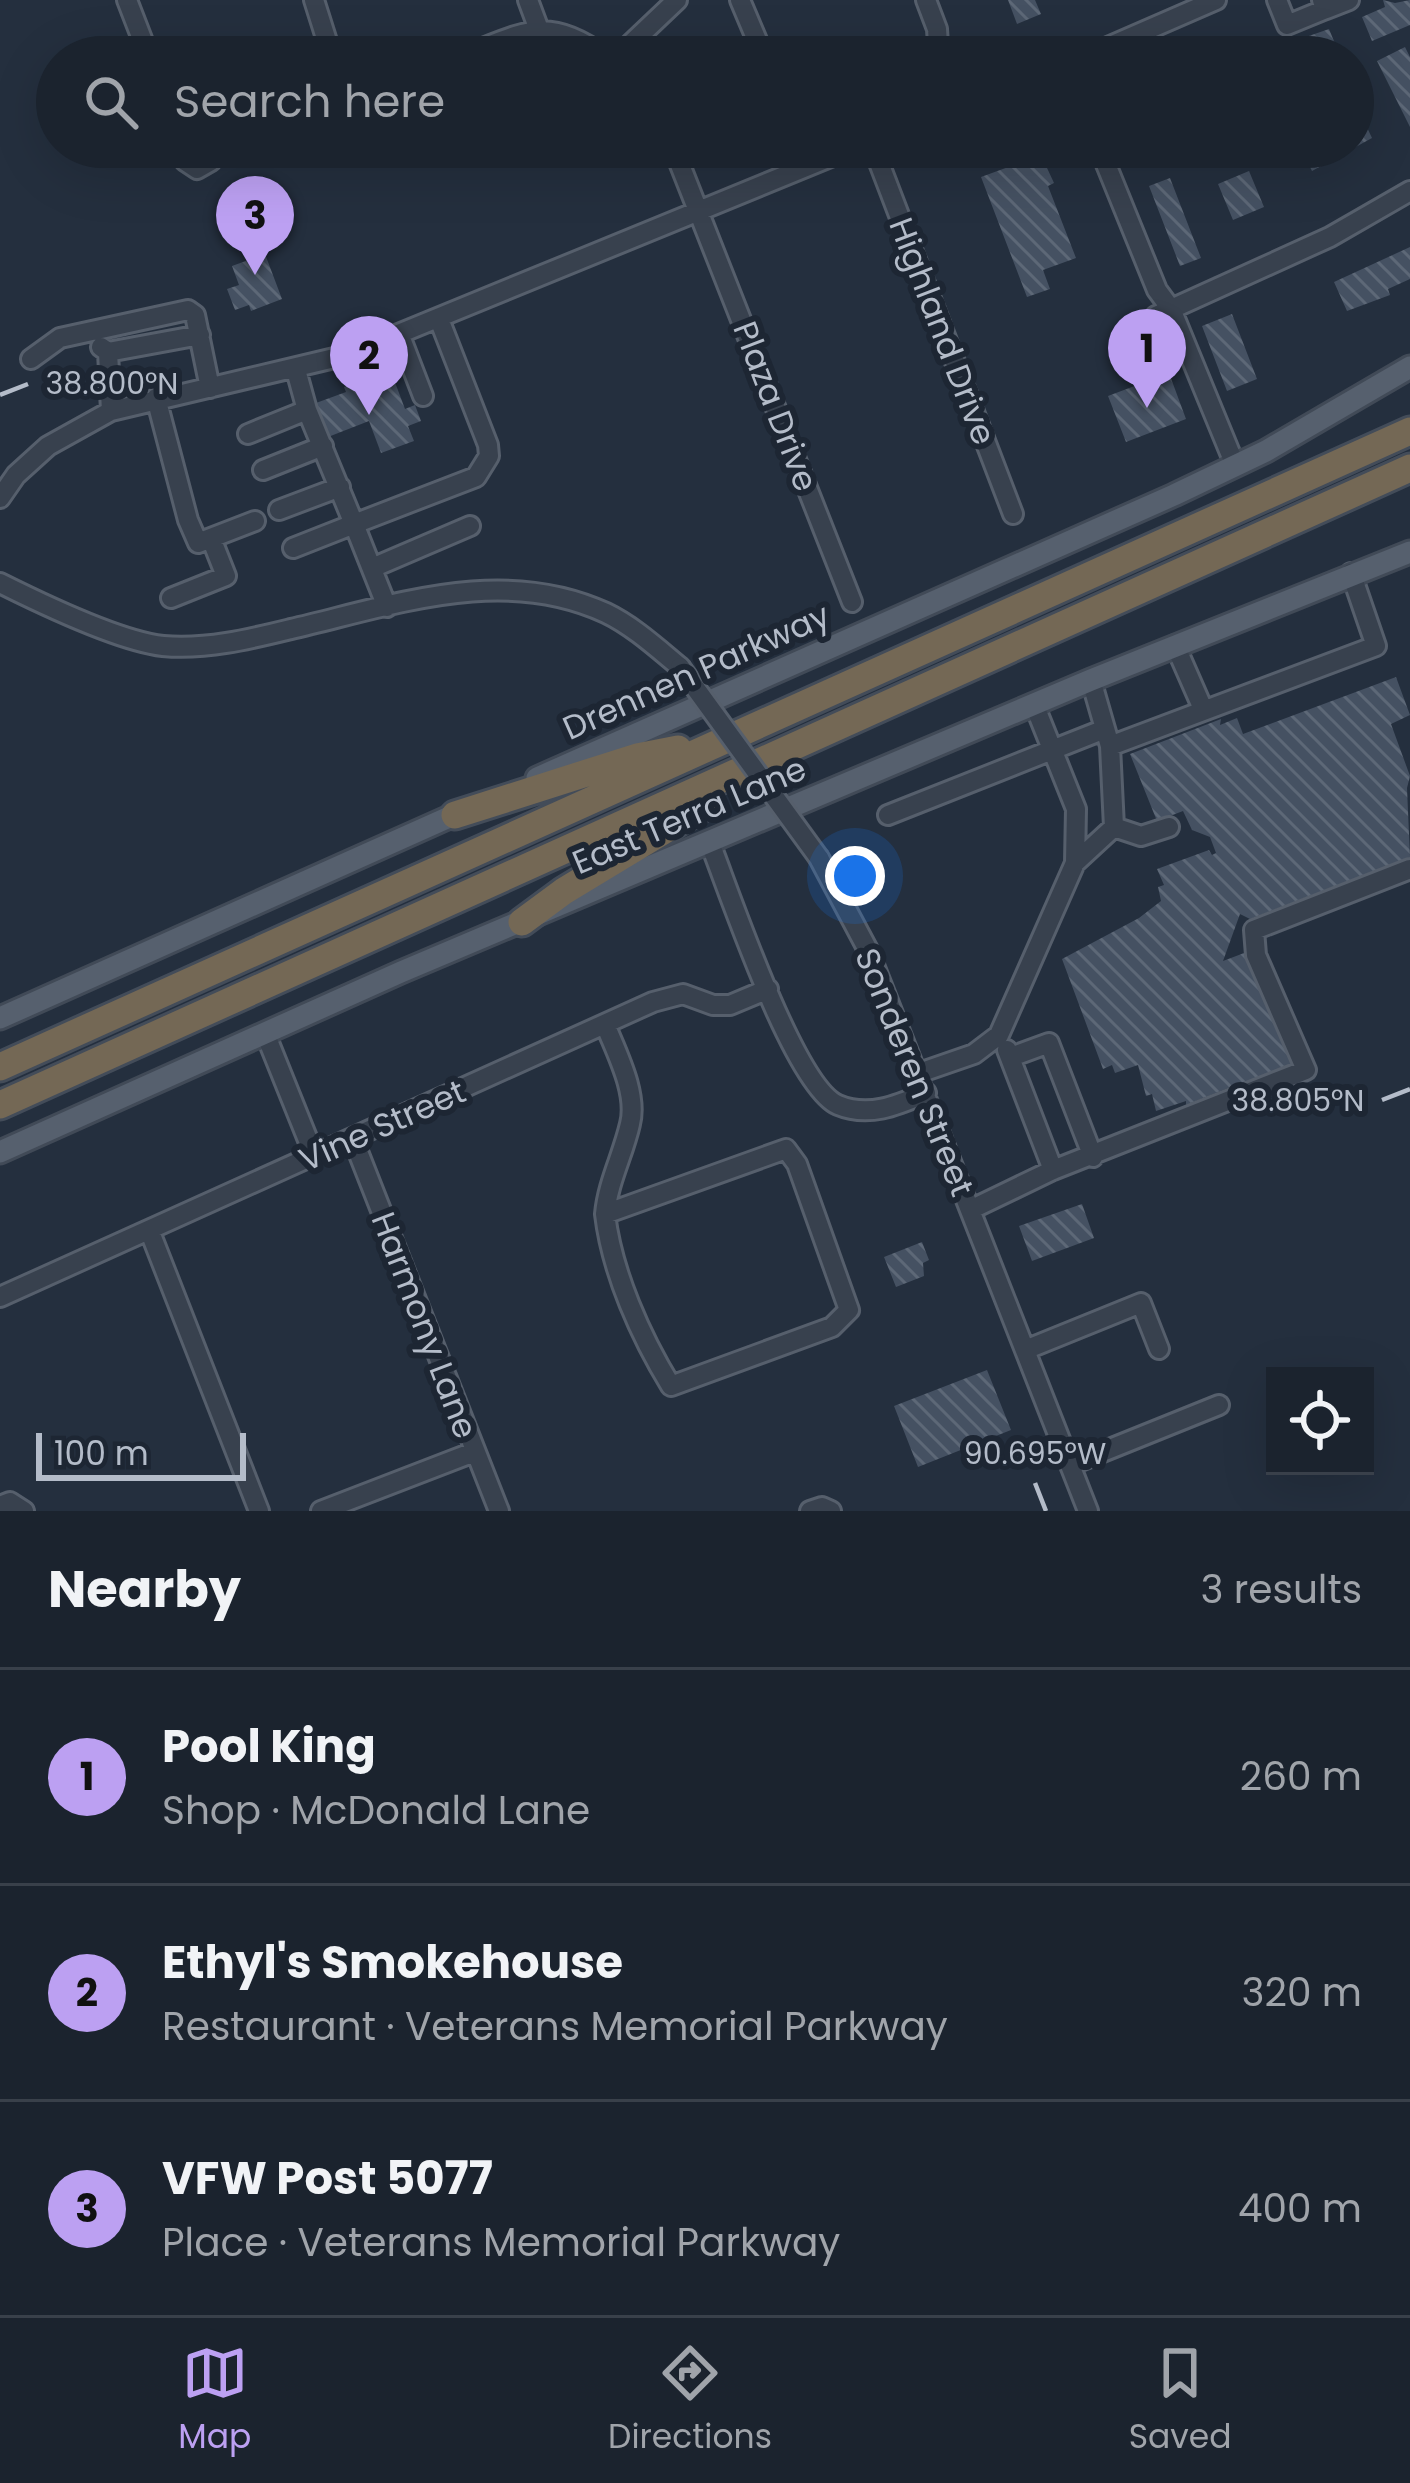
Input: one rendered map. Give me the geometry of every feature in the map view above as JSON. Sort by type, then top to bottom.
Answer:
[{"type":"highway","points":[[0,1067],[1410,431]]},
{"type":"highway","points":[[0,1105],[1410,468]]},
{"type":"highway","points":[[455,815],[637,757],[724,740]]},
{"type":"highway","points":[[522,922],[776,758]]},
{"type":"main road","name":"Drennen Parkway","points":[[0,1018],[1235,465],[1410,367]]},
{"type":"main road","name":"East Terra Lane","points":[[0,1153],[522,922],[1175,645],[1410,552]]},
{"type":"street","points":[[128,0],[141,36]]},
{"type":"street","points":[[314,0],[325,36]]},
{"type":"street","points":[[528,0],[538,27]]},
{"type":"street","points":[[639,36],[676,0]]},
{"type":"street","points":[[740,0],[755,36]]},
{"type":"street","points":[[926,0],[938,36]]},
{"type":"street","points":[[1133,36],[1216,0]]},
{"type":"street","points":[[1277,0],[1287,25],[1324,4],[1349,0]]},
{"type":"street","points":[[515,36],[538,27],[571,36]]},
{"type":"street","name":"Plaza Drive","points":[[682,168],[852,602]]},
{"type":"street","points":[[0,498],[48,446],[111,411],[296,370],[400,336],[803,168]]},
{"type":"street","name":"Highland Drive","points":[[881,168],[1013,514]]},
{"type":"street","points":[[1108,168],[1164,312],[1235,465]]},
{"type":"street","points":[[1164,312],[1330,237],[1403,195],[1410,219]]},
{"type":"street","points":[[31,359],[60,338],[188,310],[195,315],[210,388]]},
{"type":"street","points":[[293,548],[476,477],[489,456],[439,319]]},
{"type":"street","points":[[87,333],[108,352],[111,411]]},
{"type":"street","points":[[108,352],[200,335]]},
{"type":"street","points":[[400,336],[423,396]]},
{"type":"street","points":[[296,370],[307,410],[386,607]]},
{"type":"street","points":[[156,398],[198,543],[255,521]]},
{"type":"street","points":[[248,434],[307,410]]},
{"type":"street","points":[[263,470],[323,446]]},
{"type":"street","points":[[279,511],[340,487]]},
{"type":"street","points":[[372,568],[470,526]]},
{"type":"street","points":[[171,598],[226,576],[211,538]]},
{"type":"street","points":[[888,815],[1051,748],[1203,709],[1376,646],[1351,573]]},
{"type":"street","name":"Sonderen Street","points":[[0,584],[162,646],[206,646],[268,635],[461,592],[528,589],[608,614],[680,667],[819,858],[868,950],[1088,1511]]},
{"type":"street","points":[[1175,645],[1203,709]]},
{"type":"street","points":[[1091,680],[1108,737],[1114,827]]},
{"type":"street","points":[[919,1073],[974,1054],[999,1035],[1075,863],[1076,809],[1034,704]]},
{"type":"street","points":[[1114,827],[1141,836],[1169,827]]},
{"type":"street","points":[[1075,863],[1114,827]]},
{"type":"street","points":[[710,843],[768,989],[817,1088],[835,1104],[858,1110],[885,1110],[926,1093]]},
{"type":"street","points":[[970,1210],[1053,1170],[1306,1070],[1256,955],[1254,930],[1410,869]]},
{"type":"street","name":"Vine Street","points":[[0,1297],[604,1024],[683,994],[713,1005],[730,1005],[768,989]]},
{"type":"street","points":[[604,1024],[625,1074],[632,1118],[607,1191],[605,1214],[608,1240],[651,1354],[671,1386],[832,1327],[849,1310],[797,1164],[786,1149],[605,1214]]},
{"type":"street","points":[[265,1033],[314,1155]]},
{"type":"street","points":[[999,1035],[1053,1170]]},
{"type":"street","points":[[1011,1058],[1049,1043],[1093,1156]]},
{"type":"street","name":"Harmony Lane","points":[[353,1139],[499,1511]]},
{"type":"street","points":[[150,1232],[259,1511]]},
{"type":"street","points":[[1025,1350],[1141,1303],[1160,1349]]},
{"type":"street","points":[[1070,1465],[1219,1405]]},
{"type":"street","points":[[321,1511],[474,1452]]},
{"type":"street","points":[[0,1506],[10,1502],[24,1511]]},
{"type":"street","points":[[810,1511],[822,1507],[831,1511]]},
{"type":"building","points":[[1008,0],[1035,0],[1041,14],[1017,24]]},
{"type":"building","points":[[1383,0],[1410,0],[1410,25],[1374,40],[1362,17],[1385,7]]},
{"type":"building","points":[[1405,47],[1410,57],[1410,127],[1377,61]]},
{"type":"building","points":[[1006,168],[1047,168],[1054,183],[1048,186],[1076,258],[1043,270],[1050,289],[1027,297],[981,177]]},
{"type":"building","points":[[1249,171],[1264,207],[1233,220],[1218,184]]},
{"type":"building","points":[[1170,178],[1201,258],[1180,266],[1149,186]]},
{"type":"building","points":[[1410,247],[1410,279],[1388,289],[1390,295],[1347,311],[1334,282]]},
{"type":"building","points":[[265,254],[282,299],[251,311],[249,305],[235,310],[227,289],[239,285],[232,266]]},
{"type":"building","points":[[1232,314],[1257,379],[1227,391],[1202,326]]},
{"type":"building","points":[[390,369],[405,409],[415,405],[421,421],[408,426],[414,441],[381,453],[369,421],[328,437],[316,403]]},
{"type":"building","points":[[1169,373],[1186,419],[1126,442],[1108,396]]},
{"type":"building","points":[[1396,677],[1410,715],[1391,724],[1410,776],[1410,857],[1250,919],[1240,914],[1223,961],[1252,950],[1294,1072],[1237,1093],[1233,1086],[1156,1111],[1152,1094],[1146,1096],[1138,1065],[1115,1073],[1112,1065],[1103,1069],[1062,959],[1161,901],[1158,887],[1164,885],[1157,869],[1209,850],[1216,853],[1210,837],[1192,830],[1183,811],[1157,821],[1130,754],[1221,719],[1220,725],[1237,718],[1243,734]]},
{"type":"building","points":[[1082,1204],[1094,1238],[1032,1261],[1019,1226]]},
{"type":"building","points":[[922,1242],[929,1260],[923,1263],[924,1276],[896,1287],[884,1257]]},
{"type":"building","points":[[987,1370],[1011,1430],[918,1467],[894,1406]]},
{"type":"place","name":"VFW Post 5077","points":[[255,275]]},
{"type":"place","name":"Pool King","points":[[1147,408]]},
{"type":"place","name":"Ethyl's Smokehouse","points":[[369,415]]}]
